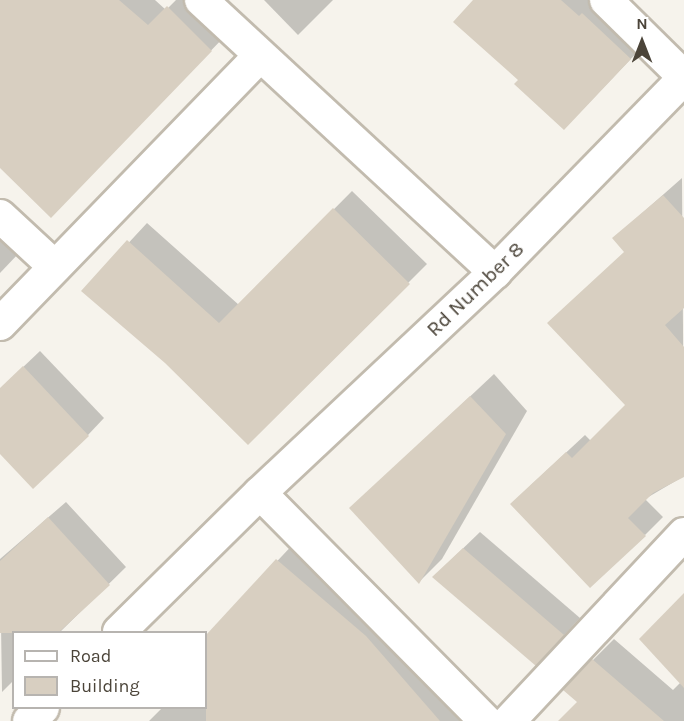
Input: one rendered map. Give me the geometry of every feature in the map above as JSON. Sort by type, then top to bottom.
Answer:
[{"type":"street","points":[[201,0],[259,57],[495,272]]},
{"type":"street","points":[[606,0],[684,78]]},
{"type":"street","points":[[0,324],[259,57]]},
{"type":"street","name":"Rd Number 8","points":[[121,631],[260,493],[495,272],[684,78]]},
{"type":"street","points":[[0,216],[55,267]]},
{"type":"street","points":[[260,493],[486,721]]},
{"type":"street","points":[[509,721],[684,534]]},
{"type":"street","points":[[29,721],[42,709]]},
{"type":"street","points":[[49,709],[62,721]]},
{"type":"building","points":[[0,0],[119,0],[148,25],[167,6],[212,51],[51,218],[0,168]]},
{"type":"building","points":[[473,0],[561,0],[579,16],[582,13],[631,59],[564,130],[514,84],[518,80],[453,22]]},
{"type":"building","points":[[663,195],[684,218],[684,308],[665,325],[684,347],[684,477],[653,493],[628,518],[646,536],[590,588],[510,504],[566,452],[572,458],[625,405],[547,323],[624,252],[612,238]]},
{"type":"building","points":[[333,208],[410,284],[248,445],[165,363],[81,291],[127,240],[219,323]]},
{"type":"building","points":[[23,366],[89,436],[33,489],[0,454],[0,388]]},
{"type":"building","points":[[470,396],[506,434],[419,584],[349,508]]},
{"type":"building","points":[[48,517],[110,585],[60,631],[0,633],[0,561]]},
{"type":"building","points":[[463,548],[564,635],[536,666],[432,577]]},
{"type":"building","points":[[276,559],[366,636],[440,721],[206,721],[207,634]]},
{"type":"building","points":[[684,593],[684,688],[639,639]]},
{"type":"building","points":[[592,659],[664,721],[558,721],[577,702],[563,690]]}]
